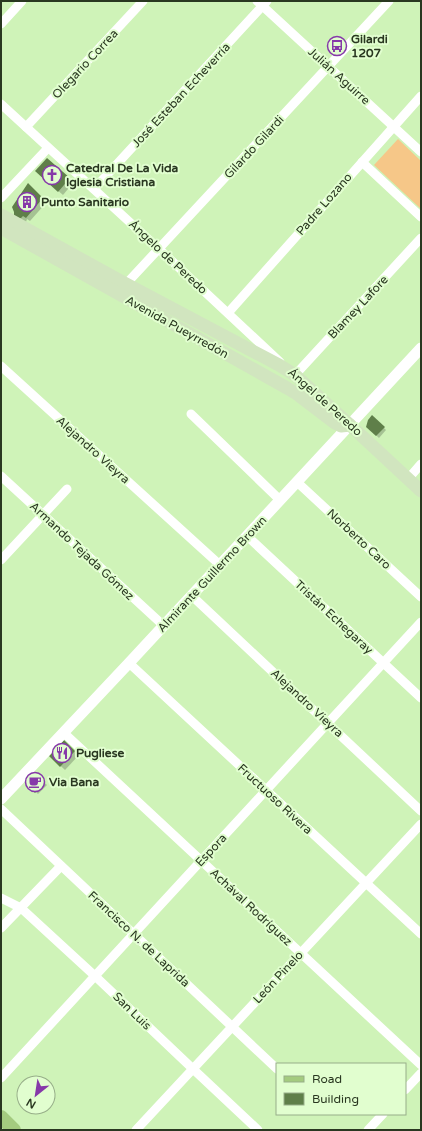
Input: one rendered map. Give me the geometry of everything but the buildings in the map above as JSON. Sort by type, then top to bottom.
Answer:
[{"type":"main road","name":"Avenida Pueyrredón","points":[[1,215],[297,394],[335,423],[341,426],[350,425]]},
{"type":"main road","name":"Avenida Pueyrredón","points":[[1,228],[279,365],[294,375]]},
{"type":"main road","name":"Ángel de Peredo","points":[[294,375],[421,491]]},
{"type":"main road","points":[[1,1117],[14,1130]]},
{"type":"street","points":[[1,24],[22,1]]},
{"type":"street","name":"Olegario Correa","points":[[26,127],[143,1]]},
{"type":"street","name":"Gilardo Gilardi","points":[[123,289],[389,1]]},
{"type":"street","name":"Julián Aguirre","points":[[262,3],[328,67],[421,152]]},
{"type":"street","name":"José Esteban Echeverría","points":[[94,189],[262,3]]},
{"type":"street","name":"Padre Lozano","points":[[228,313],[421,96]]},
{"type":"street","name":"Ángelo de Peredo","points":[[1,104],[228,313]]},
{"type":"street","points":[[1,198],[48,148]]},
{"type":"street","points":[[362,162],[421,217]]},
{"type":"street","name":"Blamey Lafore","points":[[294,375],[421,238]]},
{"type":"street","name":"Ángel de Peredo","points":[[228,313],[294,375]]},
{"type":"street","name":"Almirante Guillermo Brown","points":[[1,799],[130,664],[421,348]]},
{"type":"street","name":"Alejandro Vieyra","points":[[1,366],[220,565]]},
{"type":"street","points":[[191,414],[280,500]]},
{"type":"street","points":[[408,479],[421,464]]},
{"type":"street","name":"Armando Tejada Gómez","points":[[1,476],[164,626]]},
{"type":"street","name":"Norberto Caro","points":[[297,482],[421,596]]},
{"type":"street","points":[[1,560],[67,489]]},
{"type":"street","name":"Tristán Echegaray","points":[[247,536],[421,698]]},
{"type":"street","name":"Alejandro Vieyra","points":[[192,596],[421,810]]},
{"type":"street","name":"Espora","points":[[1,1078],[421,622]]},
{"type":"street","name":"Fructuoso Rivera","points":[[130,664],[421,934]]},
{"type":"street","name":"Achával Rodríguez","points":[[64,733],[421,1065]]},
{"type":"street","name":"Francisco N. de Laprida","points":[[1,808],[276,1068]]},
{"type":"street","name":"León Pinelo","points":[[136,1130],[421,824]]},
{"type":"street","points":[[1,928],[61,866]]},
{"type":"street","name":"San Luis","points":[[1,898],[21,908],[258,1130]]},
{"type":"street","points":[[406,1089],[421,1073]]},
{"type":"street","points":[[368,1130],[382,1115]]},
{"type":"shaded area","points":[[398,139],[421,161],[421,209],[374,165]]},
{"type":"place","name":"Gilardi 1207","points":[[337,46]]},
{"type":"place","name":"Catedral De La Vida Iglesia Cristiana","points":[[52,175]]},
{"type":"place","name":"Punto Sanitario","points":[[27,202]]},
{"type":"place","name":"Pugliese","points":[[62,753]]},
{"type":"place","name":"Via Bana","points":[[35,782]]}]
